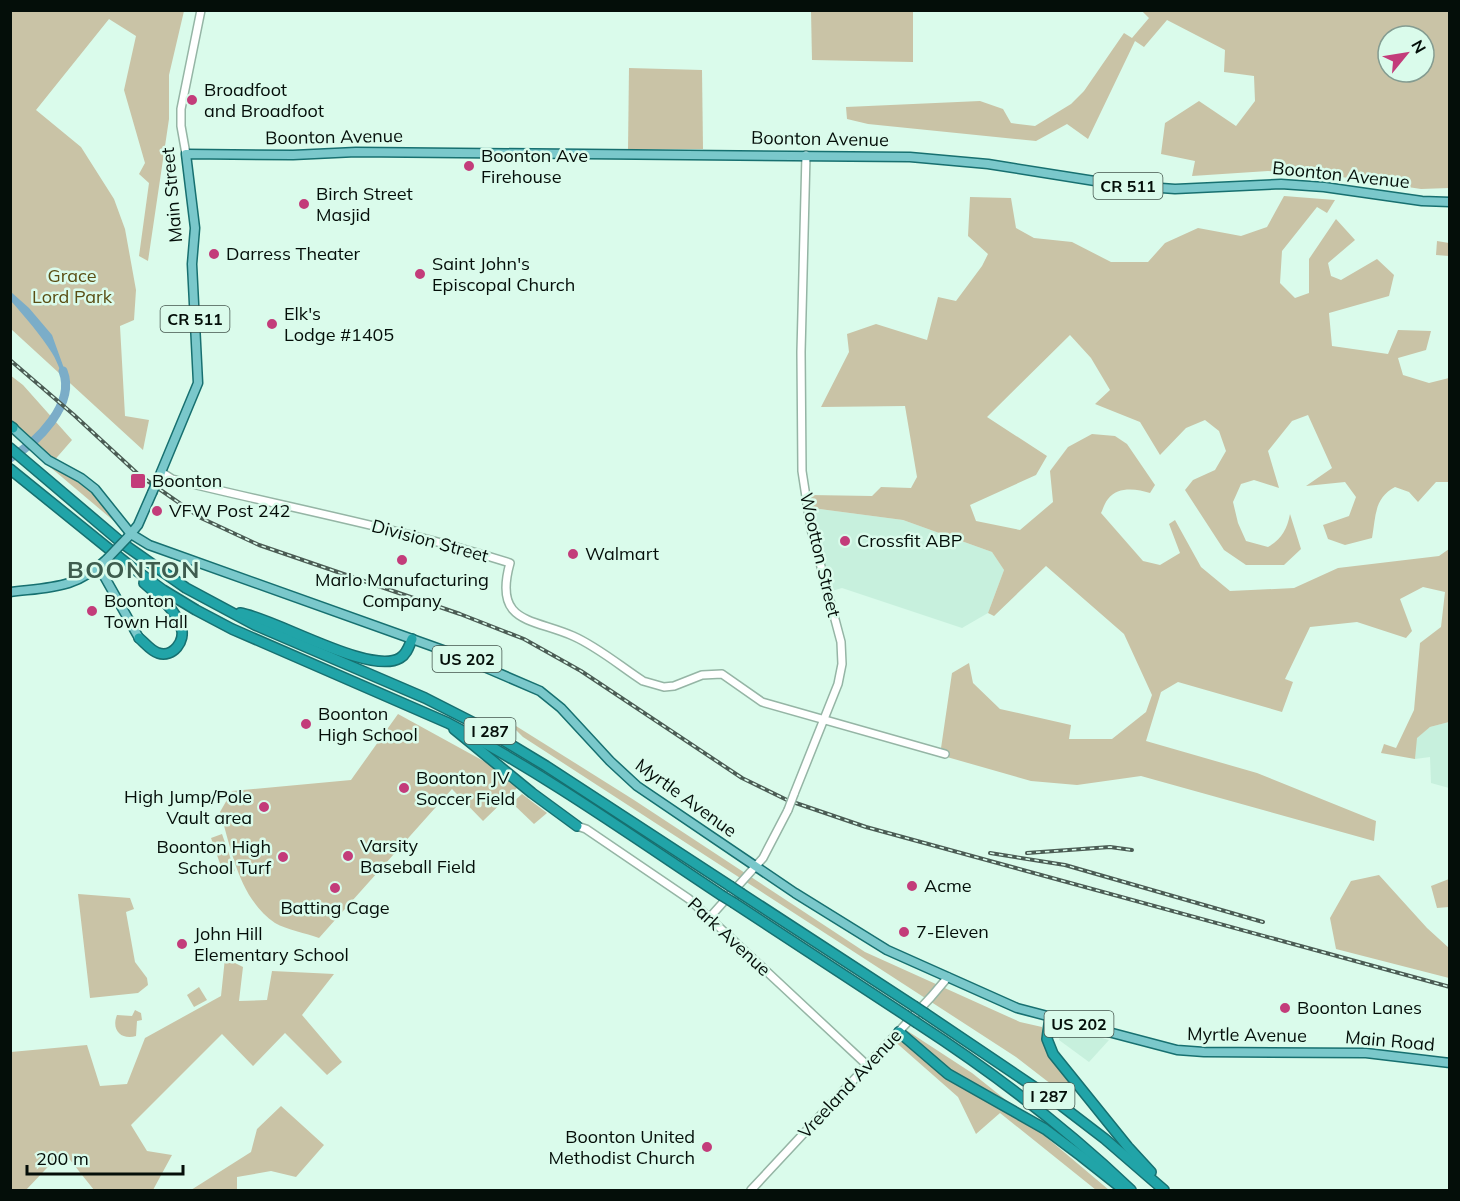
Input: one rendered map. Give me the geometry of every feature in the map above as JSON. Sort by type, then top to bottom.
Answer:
[{"type":"highway","name":"I 287","points":[[11,448],[138,556],[186,588],[230,613],[443,706],[478,724],[537,760],[914,1006],[1058,1103],[1105,1139],[1164,1191]]},
{"type":"highway","name":"I 287","points":[[12,469],[155,584],[214,620],[448,723],[522,765],[987,1069],[1078,1141],[1131,1191]]},
{"type":"highway","points":[[99,541],[167,604],[182,627],[182,637],[178,647],[165,654],[156,653],[140,638]]},
{"type":"highway","points":[[230,613],[243,613],[339,650],[383,662],[400,658],[408,650],[412,639]]},
{"type":"highway","points":[[448,723],[522,785],[577,826]]},
{"type":"highway","points":[[1050,1017],[1047,1039],[1053,1054],[1128,1147],[1170,1191]]},
{"type":"highway","points":[[899,1032],[948,1074],[1045,1129],[1124,1191]]},
{"type":"main road","name":"Boonton Avenue","points":[[186,154],[356,152],[910,157],[956,161],[1120,185],[1200,189],[1281,184],[1324,187],[1422,201],[1449,202]]},
{"type":"main road","name":"Main Street","points":[[10,592],[73,583],[99,567],[129,536],[152,493],[198,383],[192,264],[195,228],[186,154]]},
{"type":"main road","name":"Myrtle Avenue","points":[[13,429],[41,454],[95,489],[129,536],[476,663],[551,698],[637,786],[756,867],[873,942],[1004,1003],[1177,1050],[1327,1052]]},
{"type":"main road","points":[[99,567],[140,638]]},
{"type":"main road","name":"Main Road","points":[[1327,1052],[1398,1056],[1449,1063]]},
{"type":"street","name":"Main Street","points":[[186,154],[180,109],[201,10]]},
{"type":"street","name":"Wootton Street","points":[[710,917],[756,867],[771,845],[788,810],[838,684],[842,653],[815,550],[802,471],[801,352],[806,155]]},
{"type":"street","name":"Division Street","points":[[160,475],[415,536],[510,563],[506,579],[506,594],[514,611],[533,623],[582,640],[646,682],[658,687],[669,687],[702,675],[722,674],[762,702],[945,754]]},
{"type":"street","name":"Park Avenue","points":[[577,826],[689,899],[868,1066]]},
{"type":"street","name":"Vreeland Avenue","points":[[751,1191],[948,977]]},
{"type":"shaded area","points":[[812,508],[903,520],[992,552],[1004,570],[988,613],[962,628],[842,588],[832,591],[817,541]]},
{"type":"shaded area","points":[[1449,722],[1449,788],[1431,783],[1430,757],[1415,759],[1416,738],[1430,727]]},
{"type":"shaded area","points":[[1062,1027],[1109,1040],[1089,1062],[1059,1040]]},
{"type":"green space","name":"Grace Lord Park","points":[[10,11],[184,11],[169,75],[169,119],[148,261],[139,256],[149,183],[139,174],[145,163],[124,90],[136,36],[109,19],[36,110],[81,147],[114,199],[125,229],[136,290],[134,320],[120,326],[125,416],[149,420],[143,450],[11,329]]},
{"type":"green space","points":[[811,11],[913,11],[913,62],[812,60]]},
{"type":"green space","points":[[1142,11],[1449,11],[1449,188],[1421,189],[1335,176],[1268,171],[1192,176],[1195,161],[1161,154],[1165,123],[1199,101],[1236,126],[1255,101],[1254,76],[1224,72],[1225,50],[1167,20],[1144,47],[1135,41],[1088,139],[1067,124],[1036,141],[868,124],[847,119],[846,107],[980,101],[1003,109],[1011,123],[1035,126],[1071,104],[1084,91],[1124,33],[1132,38],[1149,18]]},
{"type":"green space","points":[[629,68],[702,70],[703,149],[628,149]]},
{"type":"green space","points":[[1284,196],[1335,200],[1327,213],[1317,207],[1282,251],[1280,283],[1295,298],[1309,293],[1309,259],[1336,219],[1355,240],[1328,263],[1331,276],[1341,280],[1377,259],[1394,275],[1389,296],[1329,313],[1332,346],[1388,354],[1398,330],[1431,331],[1426,350],[1398,358],[1403,375],[1429,383],[1449,378],[1449,482],[1436,482],[1418,502],[1409,492],[1395,487],[1388,491],[1377,508],[1372,538],[1345,545],[1328,539],[1323,525],[1349,516],[1356,497],[1345,482],[1306,486],[1332,468],[1308,415],[1292,421],[1268,451],[1279,488],[1254,480],[1241,484],[1233,502],[1238,523],[1246,541],[1268,547],[1283,533],[1290,514],[1301,549],[1284,565],[1246,565],[1224,550],[1185,490],[1193,480],[1215,470],[1226,451],[1219,431],[1205,420],[1186,428],[1160,455],[1140,422],[1095,404],[1110,390],[1091,358],[1070,335],[987,417],[1047,456],[1036,475],[970,505],[976,521],[1020,530],[1053,502],[1050,471],[1068,447],[1092,434],[1115,436],[1127,444],[1155,485],[1150,493],[1134,490],[1117,492],[1107,500],[1101,513],[1143,561],[1160,565],[1180,553],[1169,524],[1175,520],[1201,567],[1230,591],[1294,588],[1338,568],[1439,556],[1449,549],[1449,722],[1430,727],[1417,738],[1415,759],[1381,753],[1384,744],[1396,748],[1414,710],[1420,643],[1441,627],[1445,592],[1423,587],[1400,599],[1412,631],[1406,638],[1357,622],[1310,627],[1285,679],[1293,682],[1282,712],[1178,682],[1161,692],[1146,741],[1257,773],[1376,821],[1374,841],[1141,776],[1077,785],[1031,781],[940,755],[952,673],[969,663],[973,683],[1000,709],[1071,725],[1069,739],[1112,739],[1146,712],[1152,695],[1124,634],[1046,566],[994,616],[988,613],[1004,570],[992,552],[903,520],[812,508],[810,495],[872,496],[881,487],[911,488],[917,477],[905,406],[821,407],[849,352],[847,334],[876,324],[927,340],[938,297],[956,301],[988,254],[968,236],[970,197],[1011,198],[1016,228],[1034,238],[1072,242],[1111,262],[1148,262],[1165,243],[1198,228],[1241,236],[1267,227]]},
{"type":"green space","points":[[1437,241],[1449,243],[1449,256],[1436,255]]},
{"type":"green space","points":[[10,375],[23,385],[72,440],[52,463],[96,491],[121,527],[11,434]]},
{"type":"green space","points":[[398,714],[500,770],[519,786],[483,821],[452,789],[319,938],[275,923],[253,901],[233,858],[220,812],[232,791],[351,780]]},
{"type":"green space","points":[[505,719],[634,800],[865,952],[1020,1022],[1042,1027],[1044,1042],[1070,1084],[1069,1098],[1016,1057],[523,737]]},
{"type":"green space","points":[[522,794],[547,813],[534,824],[512,803]]},
{"type":"green space","points":[[222,834],[235,871],[224,875],[211,838]]},
{"type":"green space","points":[[1379,875],[1427,928],[1449,948],[1449,978],[1336,949],[1330,918],[1351,881]]},
{"type":"green space","points":[[1449,879],[1449,907],[1437,908],[1431,886]]},
{"type":"green space","points":[[78,894],[130,898],[134,909],[126,912],[135,962],[147,978],[148,985],[138,993],[90,998]]},
{"type":"green space","points":[[225,958],[243,967],[239,1001],[267,1000],[272,971],[334,974],[302,1015],[342,1062],[327,1075],[285,1033],[253,1066],[222,1034],[131,1125],[147,1151],[172,1155],[153,1190],[94,1190],[63,1151],[26,1190],[11,1189],[11,1052],[87,1045],[100,1086],[127,1084],[145,1038],[221,996]]},
{"type":"green space","points":[[199,987],[207,1000],[194,1007],[187,995]]},
{"type":"green space","points":[[135,1010],[141,1013],[142,1020],[137,1021],[136,1036],[126,1037],[116,1029],[115,1020],[117,1015],[132,1016]]},
{"type":"green space","points":[[903,1028],[972,1073],[1041,1128],[1039,1131],[1109,1190],[1096,1190],[1000,1113],[976,1134],[958,1097],[892,1039]]},
{"type":"green space","points":[[281,1106],[324,1145],[296,1177],[271,1171],[237,1177],[237,1190],[191,1190],[251,1152],[257,1129]]},
{"type":"water","points":[[11,292],[29,308],[52,335],[70,385],[33,326],[11,301]]},
{"type":"waterway","points":[[10,458],[32,443],[52,421],[64,396],[66,384],[63,371]]},
{"type":"railway","points":[[10,360],[139,475],[201,518],[259,545],[460,614],[524,639],[581,671],[742,778],[787,800],[866,827],[1450,987]]},
{"type":"railway","points":[[1027,853],[1110,847],[1132,850]]},
{"type":"railway","points":[[990,853],[1065,865],[1263,922]]},
{"type":"place","name":"Broadfoot and Broadfoot","points":[[192,100]]},
{"type":"place","name":"Boonton Ave Firehouse","points":[[469,166]]},
{"type":"place","name":"Birch Street Masjid","points":[[304,204]]},
{"type":"place","name":"Darress Theater","points":[[214,254]]},
{"type":"place","name":"Saint John's Episcopal Church","points":[[420,274]]},
{"type":"place","name":"Elk's Lodge #1405","points":[[272,324]]},
{"type":"place","name":"Boonton","points":[[138,481]]},
{"type":"place","name":"VFW Post 242","points":[[157,511]]},
{"type":"place","name":"Crossfit ABP","points":[[845,541]]},
{"type":"place","name":"Walmart","points":[[573,554]]},
{"type":"place","name":"Marlo Manufacturing Company","points":[[402,560]]},
{"type":"place","name":"Boonton Town Hall","points":[[92,611]]},
{"type":"place","name":"Boonton High School","points":[[306,724]]},
{"type":"place","name":"Boonton JV Soccer Field","points":[[404,788]]},
{"type":"place","name":"High Jump/Pole Vault area","points":[[264,807]]},
{"type":"place","name":"Varsity Baseball Field","points":[[348,856]]},
{"type":"place","name":"Boonton High School Turf","points":[[283,857]]},
{"type":"place","name":"Acme","points":[[912,886]]},
{"type":"place","name":"Batting Cage","points":[[335,888]]},
{"type":"place","name":"7-Eleven","points":[[904,932]]},
{"type":"place","name":"John Hill Elementary School","points":[[182,944]]},
{"type":"place","name":"Boonton Lanes","points":[[1285,1008]]},
{"type":"place","name":"Boonton United Methodist Church","points":[[707,1147]]},
{"type":"district","name":"BOONTON","points":[[134,570]]}]
